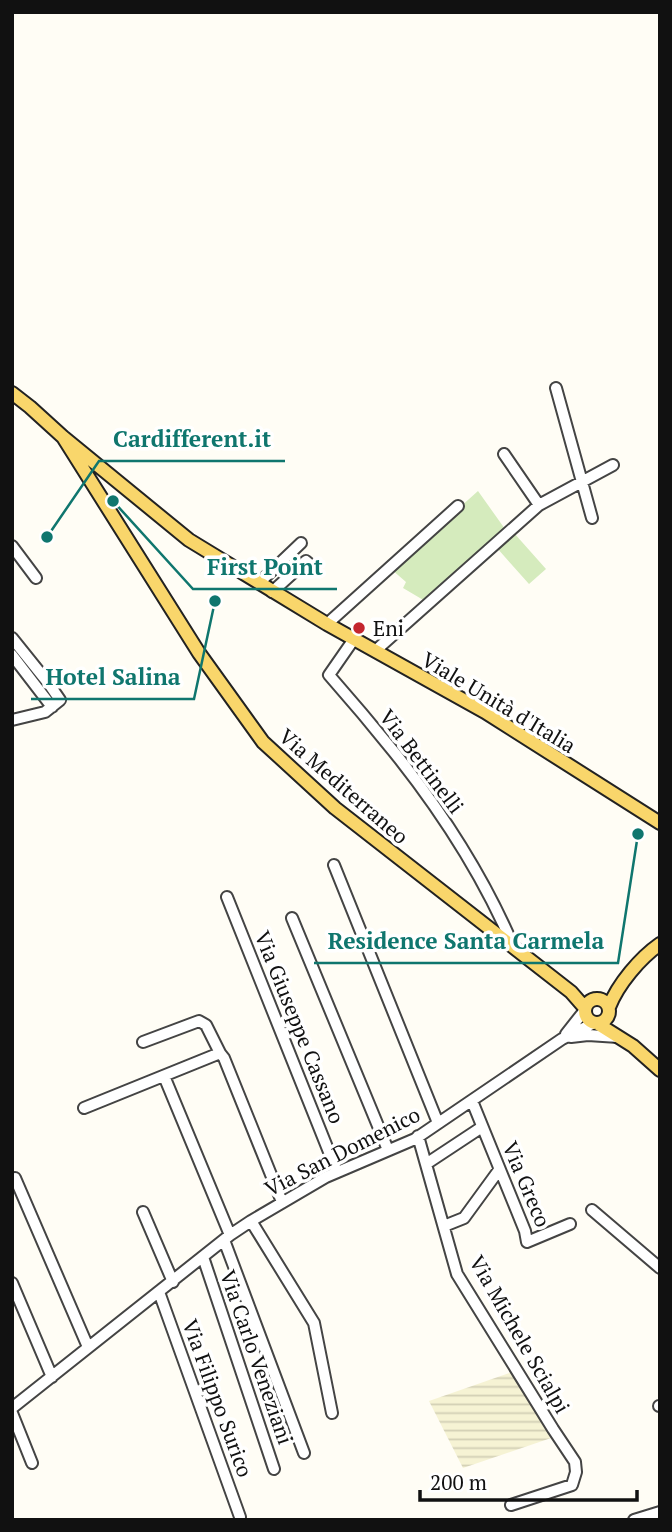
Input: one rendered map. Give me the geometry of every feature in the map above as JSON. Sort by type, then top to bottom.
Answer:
[{"type":"main road","name":"Viale Unità d'Italia","points":[[14,398],[189,540],[327,624],[485,712],[660,823]]},
{"type":"main road","name":"Via Mediterraneo","points":[[63,437],[199,653],[262,742],[334,808],[571,992],[585,1009]]},
{"type":"main road","points":[[97,490],[100,479],[109,475]]},
{"type":"main road","points":[[596,1023],[607,1018],[617,990],[629,974],[660,944]]},
{"type":"main road","points":[[632,1046],[604,1001],[597,999],[590,1002],[585,1009],[587,1018],[632,1046],[660,1070]]},
{"type":"street","points":[[556,388],[593,518]]},
{"type":"street","points":[[504,454],[539,505]]},
{"type":"street","points":[[375,651],[539,505],[613,465]]},
{"type":"street","points":[[327,624],[458,506]]},
{"type":"street","points":[[259,583],[301,543]]},
{"type":"street","points":[[12,546],[36,578]]},
{"type":"street","points":[[272,592],[306,561],[313,567]]},
{"type":"street","points":[[12,638],[60,700],[45,712],[12,720]]},
{"type":"street","name":"Via Bettinelli","points":[[354,639],[329,675],[394,752],[445,820],[499,913],[514,948]]},
{"type":"street","points":[[12,655],[54,705]]},
{"type":"street","points":[[334,865],[438,1124]]},
{"type":"street","name":"Via Giuseppe Cassano","points":[[227,897],[337,1172]]},
{"type":"street","points":[[490,929],[499,913]]},
{"type":"street","points":[[292,918],[388,1150]]},
{"type":"street","name":"Via San Domenico","points":[[562,1039],[585,1009]]},
{"type":"street","points":[[143,1042],[199,1021],[206,1025],[225,1058],[282,1202]]},
{"type":"street","name":"Via San Domenico","points":[[32,1463],[12,1410],[227,1238],[251,1220],[337,1172],[418,1136],[562,1039],[596,1023]]},
{"type":"street","points":[[562,1039],[588,1035],[619,1038]]},
{"type":"street","points":[[84,1108],[220,1053]]},
{"type":"street","points":[[164,1076],[227,1238],[304,1453]]},
{"type":"street","name":"Via Greco","points":[[472,1101],[527,1242],[570,1224]]},
{"type":"street","points":[[426,1164],[482,1127]]},
{"type":"street","name":"Via Michele Scialpi","points":[[418,1136],[457,1274],[575,1462],[576,1472],[572,1485],[511,1504]]},
{"type":"street","points":[[444,1226],[464,1219],[499,1170]]},
{"type":"street","points":[[15,1178],[88,1347]]},
{"type":"street","points":[[592,1210],[660,1268]]},
{"type":"street","points":[[143,1212],[173,1282]]},
{"type":"street","points":[[251,1220],[314,1323],[332,1413]]},
{"type":"street","points":[[206,1255],[258,1398]]},
{"type":"street","name":"Via Carlo Veneziani","points":[[206,1255],[274,1469]]},
{"type":"street","points":[[12,1283],[52,1377]]},
{"type":"street","name":"Via Filippo Surico","points":[[159,1292],[240,1517]]},
{"type":"street","points":[[634,1520],[660,1512]]},
{"type":"shaded area","points":[[512,1372],[554,1437],[463,1468],[429,1401]]},
{"type":"green space","points":[[478,491],[505,529],[425,601],[403,588],[406,582],[391,569]]},
{"type":"green space","points":[[514,533],[546,569],[529,584],[497,548]]},
{"type":"place","name":"First Point","points":[[113,501]]},
{"type":"place","name":"Cardifferent.it","points":[[47,537]]},
{"type":"place","name":"Hotel Salina","points":[[215,601]]},
{"type":"place","name":"Eni","points":[[359,628]]},
{"type":"place","name":"Residence Santa Carmela","points":[[638,834]]}]
